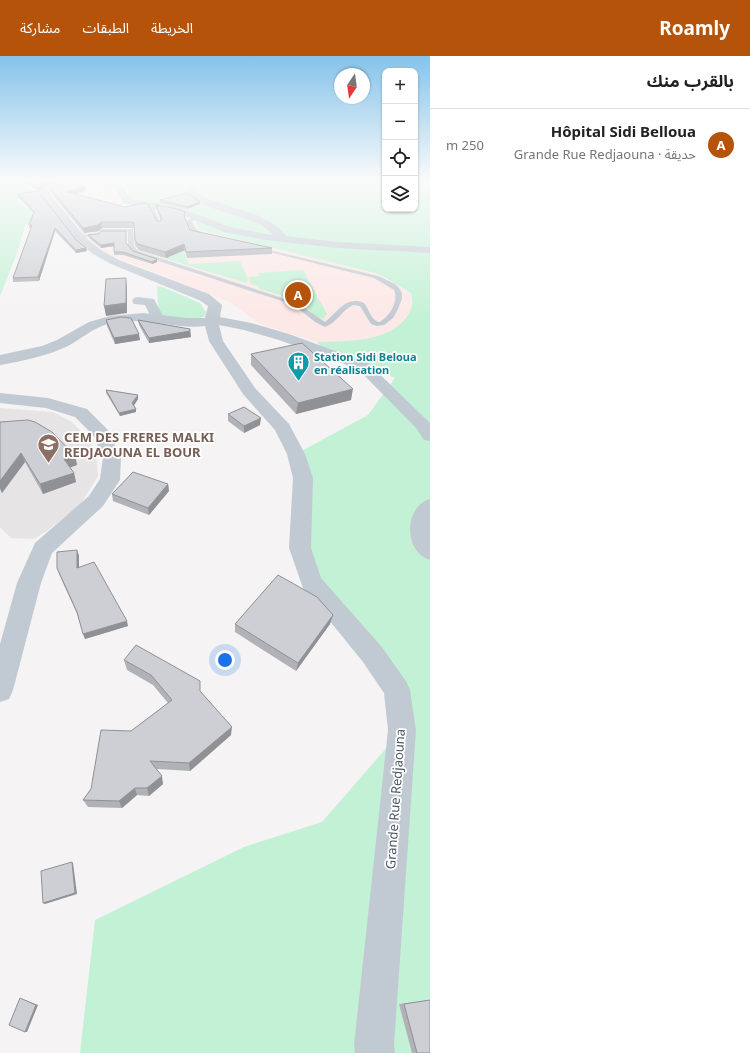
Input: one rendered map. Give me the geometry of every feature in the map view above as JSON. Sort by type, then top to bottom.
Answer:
[{"type":"street","name":"Grande Rue Redjaouna","points":[[72,228],[97,252],[115,262],[212,301],[215,305],[214,314],[211,320],[216,341],[227,360],[249,391],[283,428],[296,454],[303,478],[300,548],[311,582],[372,654],[397,690],[402,730],[374,1045],[375,1053]]},
{"type":"street","name":"Grande Rue Redjaouna","points":[[222,228],[228,230],[284,239],[338,245],[430,250]]},
{"type":"street","points":[[273,228],[284,239]]},
{"type":"street","points":[[138,301],[150,302],[158,318]]},
{"type":"street","points":[[0,360],[50,349],[104,321],[134,316],[197,324],[211,320],[246,326],[284,337],[363,366],[423,425],[430,436]]},
{"type":"street","points":[[0,398],[48,403],[81,413],[101,433],[112,458],[110,480],[96,501],[44,549],[29,583],[0,690]]},
{"type":"street","points":[[430,506],[421,522],[420,539],[430,552]]},
{"type":"lane","points":[[192,228],[198,235],[214,238]]},
{"type":"lane","points":[[79,236],[100,232],[130,230],[131,246],[136,252],[296,304],[317,321],[325,325],[332,322],[347,305],[353,302],[359,303],[363,306],[372,322],[377,324],[387,321],[395,310],[399,296],[398,290],[392,285],[376,277],[255,247]]},
{"type":"shaded area","points":[[78,228],[198,228],[200,230],[379,274],[411,293],[412,308],[401,325],[377,337],[349,341],[317,342],[260,324],[230,302],[101,251]]},
{"type":"shaded area","name":"CEM DES FRERES MALKI REDJAOUNA EL BOUR","points":[[0,408],[53,412],[72,422],[89,440],[96,453],[98,476],[80,505],[34,539],[11,538],[0,527]]},
{"type":"green space","points":[[0,228],[25,228],[17,253],[0,296]]},
{"type":"green space","points":[[199,228],[430,228],[430,1053],[80,1053],[95,920],[244,847],[322,822],[402,730],[397,690],[311,582],[296,454],[368,415],[395,378],[321,346],[317,342],[370,338],[395,328],[404,320],[411,309],[411,293],[379,274],[200,230]]},
{"type":"green space","points":[[183,245],[187,260],[190,264],[240,261],[247,277],[259,276],[258,273],[303,270],[327,314],[323,319],[320,318],[297,301],[259,289],[258,286],[251,284],[248,277],[247,283],[139,251],[137,249]]},
{"type":"green space","points":[[157,286],[200,303],[206,312],[205,316],[189,320],[161,317],[158,305]]},
{"type":"building","points":[[31,228],[66,228],[76,240],[86,248],[76,250],[55,228],[38,277],[13,278]]},
{"type":"building","points":[[134,228],[189,228],[190,230],[272,248],[186,252],[184,244],[165,252],[138,244],[135,240]]},
{"type":"building","points":[[101,231],[126,231],[126,243],[133,251],[157,259],[152,262],[123,252],[114,252],[114,243],[101,245],[88,235],[99,234]]},
{"type":"building","points":[[126,278],[126,303],[104,306],[106,279]]},
{"type":"building","points":[[121,317],[131,318],[139,334],[114,338],[106,320]]},
{"type":"building","points":[[138,320],[190,329],[190,331],[149,338]]},
{"type":"building","name":"Station Sidi Beloua en réalisation","points":[[302,343],[353,389],[298,403],[251,354]]},
{"type":"building","points":[[106,390],[138,395],[132,403],[136,409],[119,413]]},
{"type":"building","points":[[244,407],[261,418],[244,426],[228,414]]},
{"type":"building","points":[[28,420],[35,422],[52,432],[75,456],[64,459],[74,473],[40,484],[21,453],[0,481],[0,422]]},
{"type":"building","points":[[133,472],[168,484],[148,508],[112,494]]},
{"type":"building","points":[[77,550],[77,568],[94,562],[127,621],[83,634],[77,612],[57,568],[57,552]]},
{"type":"building","points":[[278,575],[317,597],[333,615],[298,663],[235,624]]},
{"type":"building","points":[[136,645],[200,681],[200,691],[232,727],[189,763],[150,761],[162,776],[147,788],[135,788],[119,801],[83,800],[91,789],[101,730],[131,731],[172,700],[151,675],[124,660]]},
{"type":"building","points":[[72,862],[75,893],[43,903],[41,871]]},
{"type":"building","points":[[20,998],[36,1005],[25,1032],[9,1025]]},
{"type":"building","points":[[430,1000],[430,1053],[417,1053],[404,1004]]},
{"type":"place","name":"Hôpital Sidi Belloua","points":[[298,295]]},
{"type":"place","name":"Station Sidi Beloua en réalisation","points":[[299,382]]},
{"type":"place","name":"CEM DES FRERES MALKI REDJAOUNA EL BOUR","points":[[49,464]]}]
